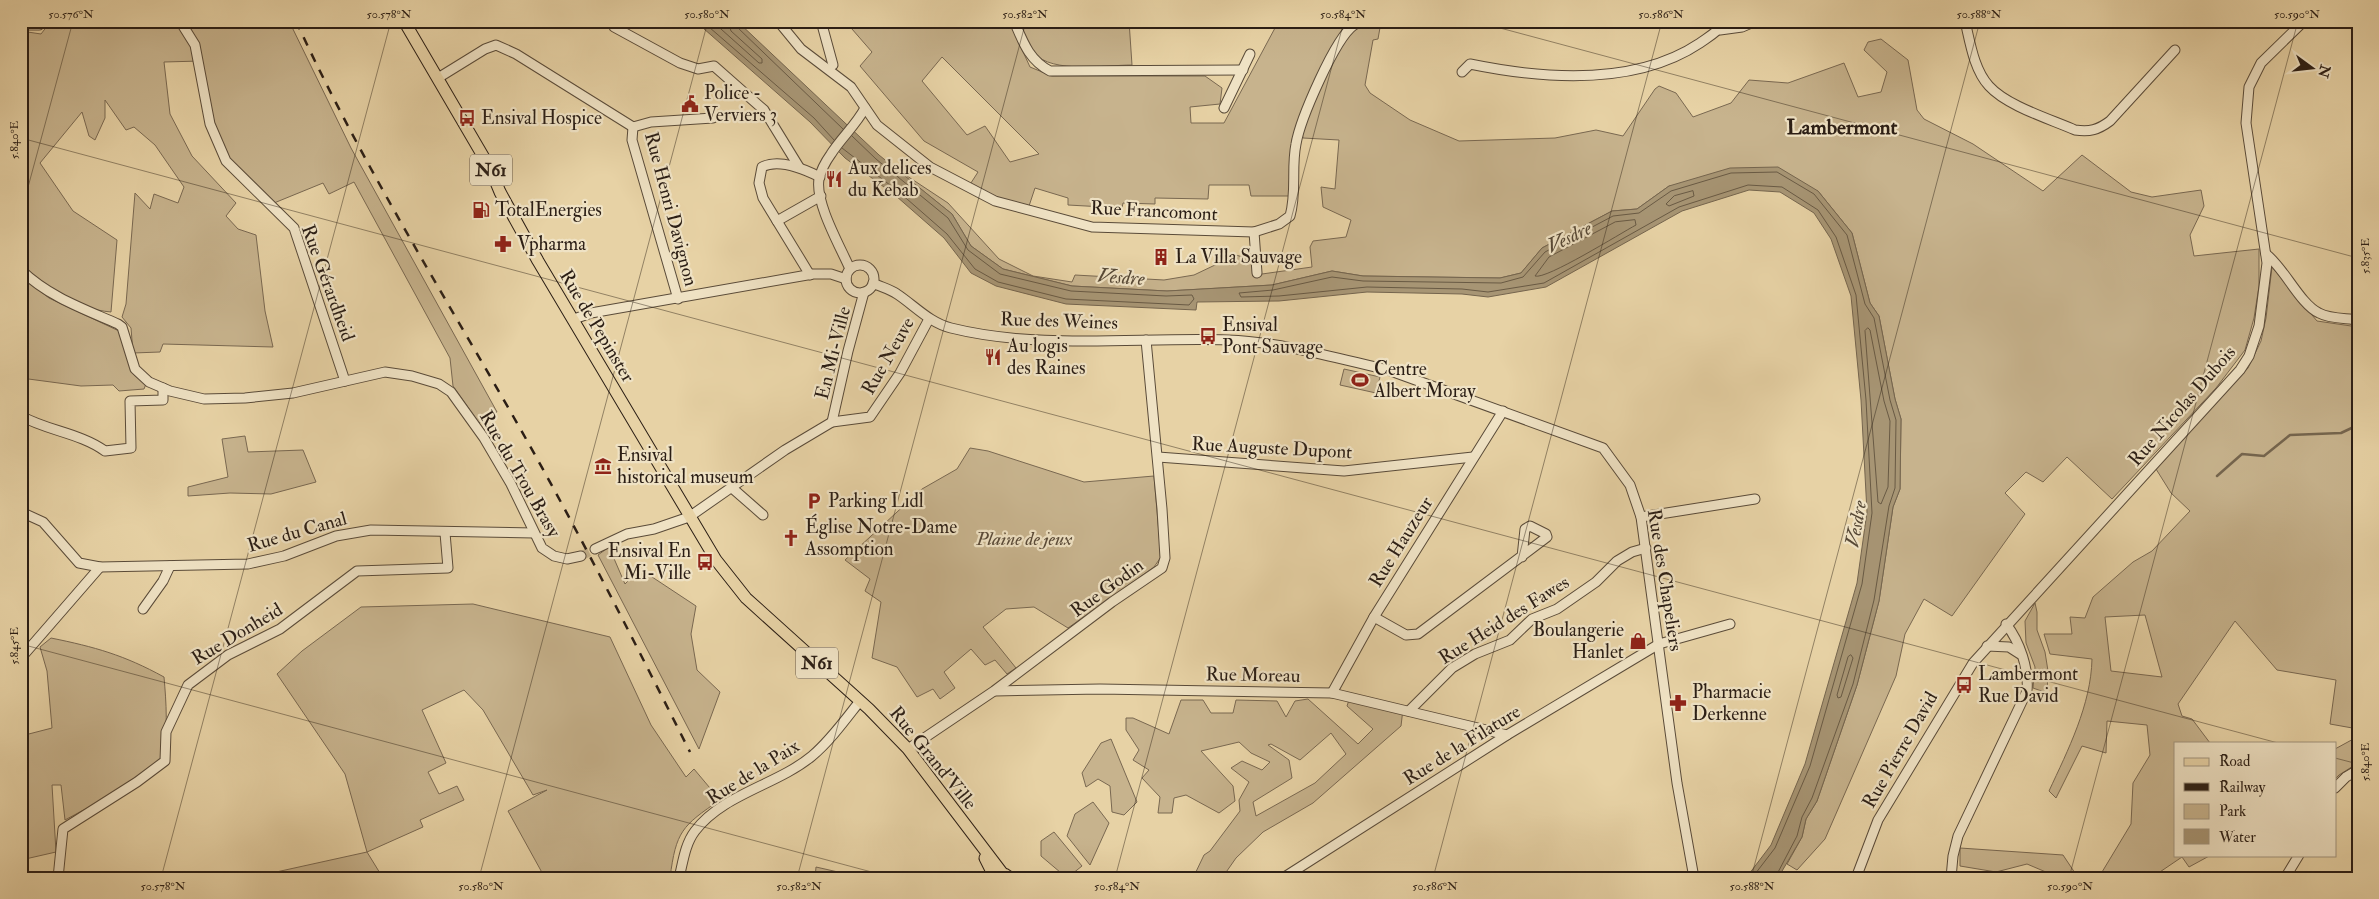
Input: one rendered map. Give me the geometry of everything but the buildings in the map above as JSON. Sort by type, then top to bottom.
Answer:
[{"type":"main road","name":"Rue de Pepinster","points":[[404,21],[490,168],[500,192],[538,261],[574,319],[689,517]]},
{"type":"main road","name":"Rue Grand'Ville","points":[[689,517],[716,560],[746,598],[860,701],[908,749],[966,826],[1002,878]]},
{"type":"main road","name":"Rue Grand'Ville","points":[[966,826],[983,854],[1002,878]]},
{"type":"street","name":"Rue Gérardheid","points":[[180,21],[195,45],[210,124],[226,161],[294,228],[345,381]]},
{"type":"street","name":"Rue Francomont","points":[[778,21],[801,49],[850,87],[877,125],[930,167],[995,201],[1092,227],[1254,232],[1279,224],[1290,216],[1294,194],[1296,145],[1302,120],[1343,36],[1355,24],[1372,21]]},
{"type":"street","points":[[821,21],[833,65]]},
{"type":"street","points":[[1014,21],[1029,54],[1038,65],[1050,71],[1243,70]]},
{"type":"street","points":[[1462,72],[1470,64],[1508,72],[1542,74],[1620,72],[1657,64],[1683,55],[1720,30],[1726,21]]},
{"type":"street","points":[[1720,30],[1742,27],[1756,21]]},
{"type":"street","points":[[1965,21],[1972,52],[1988,85],[2001,97],[2075,130],[2088,132],[2100,128],[2110,121],[2175,50]]},
{"type":"street","name":"Rue Nicolas Dubois","points":[[2019,611],[2240,370],[2249,356],[2259,326],[2265,289],[2266,254],[2246,132],[2246,109],[2249,87],[2261,63],[2304,21]]},
{"type":"street","points":[[21,26],[39,25]]},
{"type":"street","points":[[614,27],[680,63],[698,69],[714,66],[764,110],[799,167]]},
{"type":"street","points":[[438,78],[485,49],[496,45],[516,54],[633,127],[651,122],[713,118]]},
{"type":"street","points":[[1224,108],[1250,54]]},
{"type":"street","points":[[850,269],[826,215],[821,196],[820,177],[831,153],[865,108]]},
{"type":"street","name":"Rue Henri Davignon","points":[[633,127],[632,140],[678,299]]},
{"type":"street","points":[[810,275],[763,198],[759,183],[762,167],[768,164],[799,167],[820,177]]},
{"type":"street","points":[[777,220],[821,196]]},
{"type":"street","points":[[1254,232],[1257,273]]},
{"type":"street","points":[[2266,254],[2276,262],[2313,310],[2324,315],[2358,320]]},
{"type":"street","points":[[859,265],[867,268],[873,274],[873,283],[864,292],[859,293],[850,289],[846,279],[850,269],[859,265]]},
{"type":"street","name":"Rue du Trou Brasy","points":[[21,270],[32,280],[69,304],[122,327],[135,369],[149,382],[167,390],[204,399],[245,398],[293,392],[385,372],[430,381],[451,392],[488,446],[511,484],[542,548],[554,556],[567,559],[581,556]]},
{"type":"street","points":[[574,319],[591,313],[810,275],[831,274],[846,279]]},
{"type":"street","name":"Rue des Weines","points":[[873,283],[898,294],[929,319],[952,328],[1025,340],[1146,340],[1250,343],[1285,348]]},
{"type":"street","name":"En Mi-Ville","points":[[832,422],[864,292]]},
{"type":"street","name":"Rue Neuve","points":[[876,410],[900,374],[929,319]]},
{"type":"street","name":"Rue Godin","points":[[908,749],[994,691],[1112,602],[1162,568],[1165,558],[1158,457],[1146,340]]},
{"type":"street","name":"Rue des Chapeliers","points":[[1285,348],[1388,370],[1603,448],[1630,485],[1641,517],[1676,774],[1694,878]]},
{"type":"street","points":[[21,416],[36,424],[93,443],[105,451],[131,448],[130,401],[163,400],[167,390]]},
{"type":"street","name":"En Mi-Ville","points":[[595,549],[628,534],[654,529],[689,517],[785,450],[832,422],[864,419],[876,410]]},
{"type":"street","name":"Rue Hauzeur","points":[[1332,693],[1374,617],[1504,411]]},
{"type":"street","name":"Rue Auguste Dupont","points":[[1158,457],[1344,471],[1474,457]]},
{"type":"street","points":[[731,487],[763,515]]},
{"type":"street","points":[[1641,517],[1755,499]]},
{"type":"street","name":"Rue du Canal","points":[[21,512],[44,522],[79,563],[100,567],[248,564],[284,556],[336,536],[371,530],[445,533],[534,533]]},
{"type":"street","name":"Rue Donheid","points":[[58,878],[62,829],[137,782],[165,760],[166,732],[188,685],[228,655],[280,629],[357,571],[448,568],[445,533]]},
{"type":"street","name":"Rue Heid des Fawes","points":[[1409,710],[1452,668],[1474,654],[1510,640],[1532,619],[1557,609],[1596,582],[1618,561],[1632,552],[1646,548]]},
{"type":"street","points":[[1374,617],[1406,635],[1418,634],[1522,557]]},
{"type":"street","points":[[142,609],[163,581],[170,566]]},
{"type":"street","points":[[21,658],[100,567]]},
{"type":"street","name":"Rue Pierre David","points":[[1856,878],[1878,820],[1960,681],[1986,646],[2019,611]]},
{"type":"street","name":"Rue de la Filature","points":[[1284,877],[1507,735],[1659,644],[1730,624]]},
{"type":"street","points":[[1952,878],[1958,836],[2027,691],[2028,675],[2016,638],[2006,624]]},
{"type":"street","points":[[1986,646],[2009,647],[2020,654]]},
{"type":"street","name":"Rue Moreau","points":[[994,691],[1100,689],[1332,693],[1507,735]]},
{"type":"street","name":"Rue de la Paix","points":[[679,878],[685,852],[695,831],[716,812],[811,756],[832,736],[860,701]]},
{"type":"street","points":[[2336,787],[2358,770]]},
{"type":"street","points":[[2285,878],[2298,856]]},
{"type":"green space","points":[[51,21],[289,21],[351,148],[497,412],[479,423],[453,386],[450,358],[354,182],[329,194],[323,183],[274,203],[242,174],[219,144],[201,61],[164,62],[170,114],[192,156],[236,203],[226,216],[238,229],[256,235],[265,311],[273,347],[163,344],[160,352],[133,353],[131,328],[122,317],[126,304],[135,193],[150,209],[154,194],[178,203],[184,187],[155,145],[134,127],[126,130],[105,100],[105,118],[95,140],[89,136],[82,112],[40,163],[73,211],[117,240],[111,312],[86,307],[74,302],[52,289],[21,266],[21,31],[41,34]]},
{"type":"green space","points":[[845,21],[1009,21],[1030,67],[1052,76],[1205,76],[1222,88],[1220,104],[1190,107],[1191,123],[1224,123],[1275,28],[1285,21],[1355,21],[1292,139],[1290,196],[1251,196],[1249,185],[1209,185],[1208,199],[1155,198],[1155,204],[1123,203],[1122,208],[1068,205],[1068,198],[1035,188],[1028,209],[969,186],[978,172],[924,141],[860,66],[872,52]],"holes":[[[942,57],[1039,154],[1010,162],[985,126],[967,135],[922,81]]]},
{"type":"green space","points":[[1019,21],[1129,21],[1132,65],[1080,67],[1053,64],[1042,60],[1029,46]]},
{"type":"green space","points":[[1381,22],[1378,39],[1373,40],[1365,85],[1370,93],[1410,120],[1459,141],[1555,138],[1596,130],[1623,136],[1659,86],[1676,93],[1693,117],[1731,103],[1749,80],[1788,83],[1844,63],[1858,97],[1881,92],[1887,72],[1864,50],[1868,42],[1881,39],[1908,60],[1917,110],[1924,119],[1973,144],[2043,191],[2082,155],[2131,192],[2152,197],[2201,190],[2204,206],[2190,235],[2194,256],[2259,249],[2259,286],[2254,318],[2245,350],[2216,388],[2112,499],[2067,457],[2043,482],[2026,472],[2005,493],[2025,514],[1952,616],[1924,599],[1905,634],[1896,676],[1825,839],[1797,870],[1787,864],[1802,837],[1806,819],[1817,801],[1857,685],[1879,601],[1893,507],[1900,489],[1901,419],[1895,399],[1879,316],[1870,303],[1852,233],[1818,191],[1669,186],[1637,209],[1612,211],[1542,248],[1521,273],[1500,278],[1363,276],[1332,271],[1272,285],[1167,291],[1072,286],[1003,269],[971,246],[952,214],[892,166],[948,203],[999,259],[1033,276],[1072,282],[1075,275],[1164,280],[1194,275],[1236,255],[1249,259],[1262,274],[1312,267],[1310,247],[1313,241],[1346,237],[1351,220],[1323,207],[1321,187],[1335,189],[1339,140],[1303,138],[1301,128],[1333,57],[1355,25]]},
{"type":"green space","points":[[2272,267],[2317,321],[2358,327],[2358,697],[2355,697],[2358,729],[2330,724],[2336,680],[2277,670],[2235,621],[2178,704],[2182,716],[2192,719],[2209,742],[2174,742],[2174,856],[2209,856],[2189,867],[2182,857],[2151,878],[2060,878],[2027,864],[1996,872],[1960,866],[1960,848],[2063,855],[2077,876],[2099,877],[2131,824],[2133,783],[2150,755],[2147,725],[2107,721],[2106,753],[2082,746],[2056,798],[2049,791],[2071,743],[2083,710],[2091,676],[2092,659],[2050,654],[2044,634],[2072,634],[2070,617],[2085,618],[2093,597],[2133,562],[2152,551],[2190,511],[2171,493],[2156,469],[2248,368],[2261,341],[2266,318]],"holes":[[[2145,615],[2162,677],[2111,671],[2105,617]]]},
{"type":"green space","points":[[21,276],[49,298],[119,331],[134,375],[146,384],[144,389],[119,391],[113,385],[81,386],[21,378]]},
{"type":"green space","name":"Centre Albert Moray","points":[[1344,369],[1380,377],[1376,393],[1340,385]]},
{"type":"green space","points":[[245,436],[248,452],[303,450],[316,482],[271,494],[230,493],[188,496],[188,487],[228,477],[222,439]]},
{"type":"green space","name":"Plaine de jeux","points":[[970,448],[988,451],[1084,482],[1154,476],[1161,557],[1154,567],[1068,628],[1034,607],[1006,609],[983,627],[1016,668],[1007,674],[995,660],[985,665],[971,649],[944,672],[955,688],[940,699],[933,689],[917,697],[897,667],[872,658],[881,602],[865,591],[870,579],[845,560],[922,489],[957,469]]},
{"type":"green space","points":[[609,547],[625,584],[640,569],[696,606],[691,634],[697,670],[720,692],[699,749],[598,555]]},
{"type":"green space","points":[[2035,603],[2037,630],[2045,652],[2048,671],[2047,693],[2033,688],[2035,667],[2026,643],[2025,621]]},
{"type":"green space","points":[[473,604],[610,637],[651,725],[686,777],[694,769],[720,800],[697,817],[683,831],[675,850],[670,878],[545,878],[508,811],[547,790],[533,795],[483,710],[464,690],[422,710],[446,763],[428,772],[439,794],[457,786],[464,800],[420,820],[423,827],[367,852],[345,774],[277,674],[302,651],[361,607]]},
{"type":"green space","points":[[51,638],[109,653],[136,663],[164,677],[166,718],[164,749],[156,765],[146,773],[118,791],[65,820],[61,785],[52,785],[56,852],[21,860],[21,736],[52,728],[47,671],[40,647]]},
{"type":"green space","points":[[1350,697],[1403,709],[1401,726],[1313,803],[1263,832],[1236,858],[1222,878],[1193,878],[1204,855],[1210,851],[1240,811],[1239,800],[1249,782],[1231,768],[1242,761],[1262,770],[1270,762],[1251,753],[1239,742],[1201,751],[1233,786],[1235,801],[1219,813],[1186,795],[1174,798],[1172,813],[1158,813],[1160,797],[1142,778],[1149,770],[1133,760],[1139,750],[1126,730],[1126,718],[1133,718],[1169,734],[1181,700],[1203,700],[1211,713],[1233,713],[1236,700],[1277,701],[1286,717],[1295,701],[1308,699],[1358,744],[1373,729],[1347,706]],"holes":[[[1331,733],[1346,754],[1315,783],[1256,816],[1253,802],[1292,778],[1289,760],[1268,745],[1271,744],[1300,760]]]},
{"type":"green space","points":[[2358,731],[2358,763],[2336,778],[2336,748],[2357,737]]},
{"type":"green space","points":[[1111,739],[1137,802],[1124,815],[1112,812],[1110,786],[1098,779],[1086,787],[1082,773],[1101,743]]},
{"type":"green space","points":[[1093,802],[1109,823],[1090,865],[1067,836],[1075,814]]},
{"type":"green space","points":[[1054,832],[1082,866],[1067,878],[1041,856],[1041,841]]},
{"type":"green space","points":[[367,852],[383,878],[249,878]]},
{"type":"green space","points":[[816,867],[860,877],[815,878]]},
{"type":"water","name":"Vesdre","points":[[695,21],[737,21],[879,155],[952,214],[971,246],[1003,269],[1072,286],[1167,291],[1272,285],[1332,271],[1363,276],[1500,278],[1521,273],[1542,248],[1612,211],[1637,209],[1669,186],[1730,168],[1778,167],[1818,191],[1852,233],[1870,303],[1879,316],[1895,399],[1901,419],[1900,489],[1893,507],[1879,601],[1857,685],[1817,801],[1806,819],[1802,837],[1778,878],[1746,878],[1771,845],[1805,764],[1857,583],[1867,512],[1861,400],[1851,296],[1831,239],[1814,213],[1780,192],[1749,190],[1682,211],[1546,287],[1488,297],[1462,294],[1367,292],[1279,301],[1197,302],[1196,310],[1066,304],[996,286],[971,273],[944,238],[896,196],[845,158],[810,122]]},
{"type":"waterway","points":[[2217,476],[2242,454],[2264,456],[2290,435],[2341,433],[2358,425]]},
{"type":"tunnel","points":[[581,556],[595,549]]},
{"type":"railway","points":[[296,21],[320,72],[373,172],[559,499],[626,625],[690,752]]},
{"type":"place","name":"Police - Verviers 3","points":[[690,104]]},
{"type":"place","name":"Ensival Hospice","points":[[467,118]]},
{"type":"place","name":"Aux delices du Kebab","points":[[834,179]]},
{"type":"place","name":"TotalEnergies","points":[[481,210]]},
{"type":"place","name":"Vpharma","points":[[503,244]]},
{"type":"place","name":"La Villa Sauvage","points":[[1161,257]]},
{"type":"place","name":"Ensival Pont Sauvage","points":[[1208,336]]},
{"type":"place","name":"Au logis des Raines","points":[[993,357]]},
{"type":"place","name":"Centre Albert Moray","points":[[1360,380]]},
{"type":"place","name":"Ensival historical museum","points":[[603,466]]},
{"type":"place","name":"Parking Lidl","points":[[814,501]]},
{"type":"place","name":"Église Notre-Dame Assomption","points":[[791,538]]},
{"type":"place","name":"Ensival En Mi-Ville","points":[[705,562]]},
{"type":"place","name":"Boulangerie Hanlet","points":[[1638,641]]},
{"type":"place","name":"Lambermont Rue David","points":[[1964,685]]},
{"type":"place","name":"Pharmacie Derkenne","points":[[1678,703]]},
{"type":"district","name":"Lambermont","points":[[1842,127]]}]
